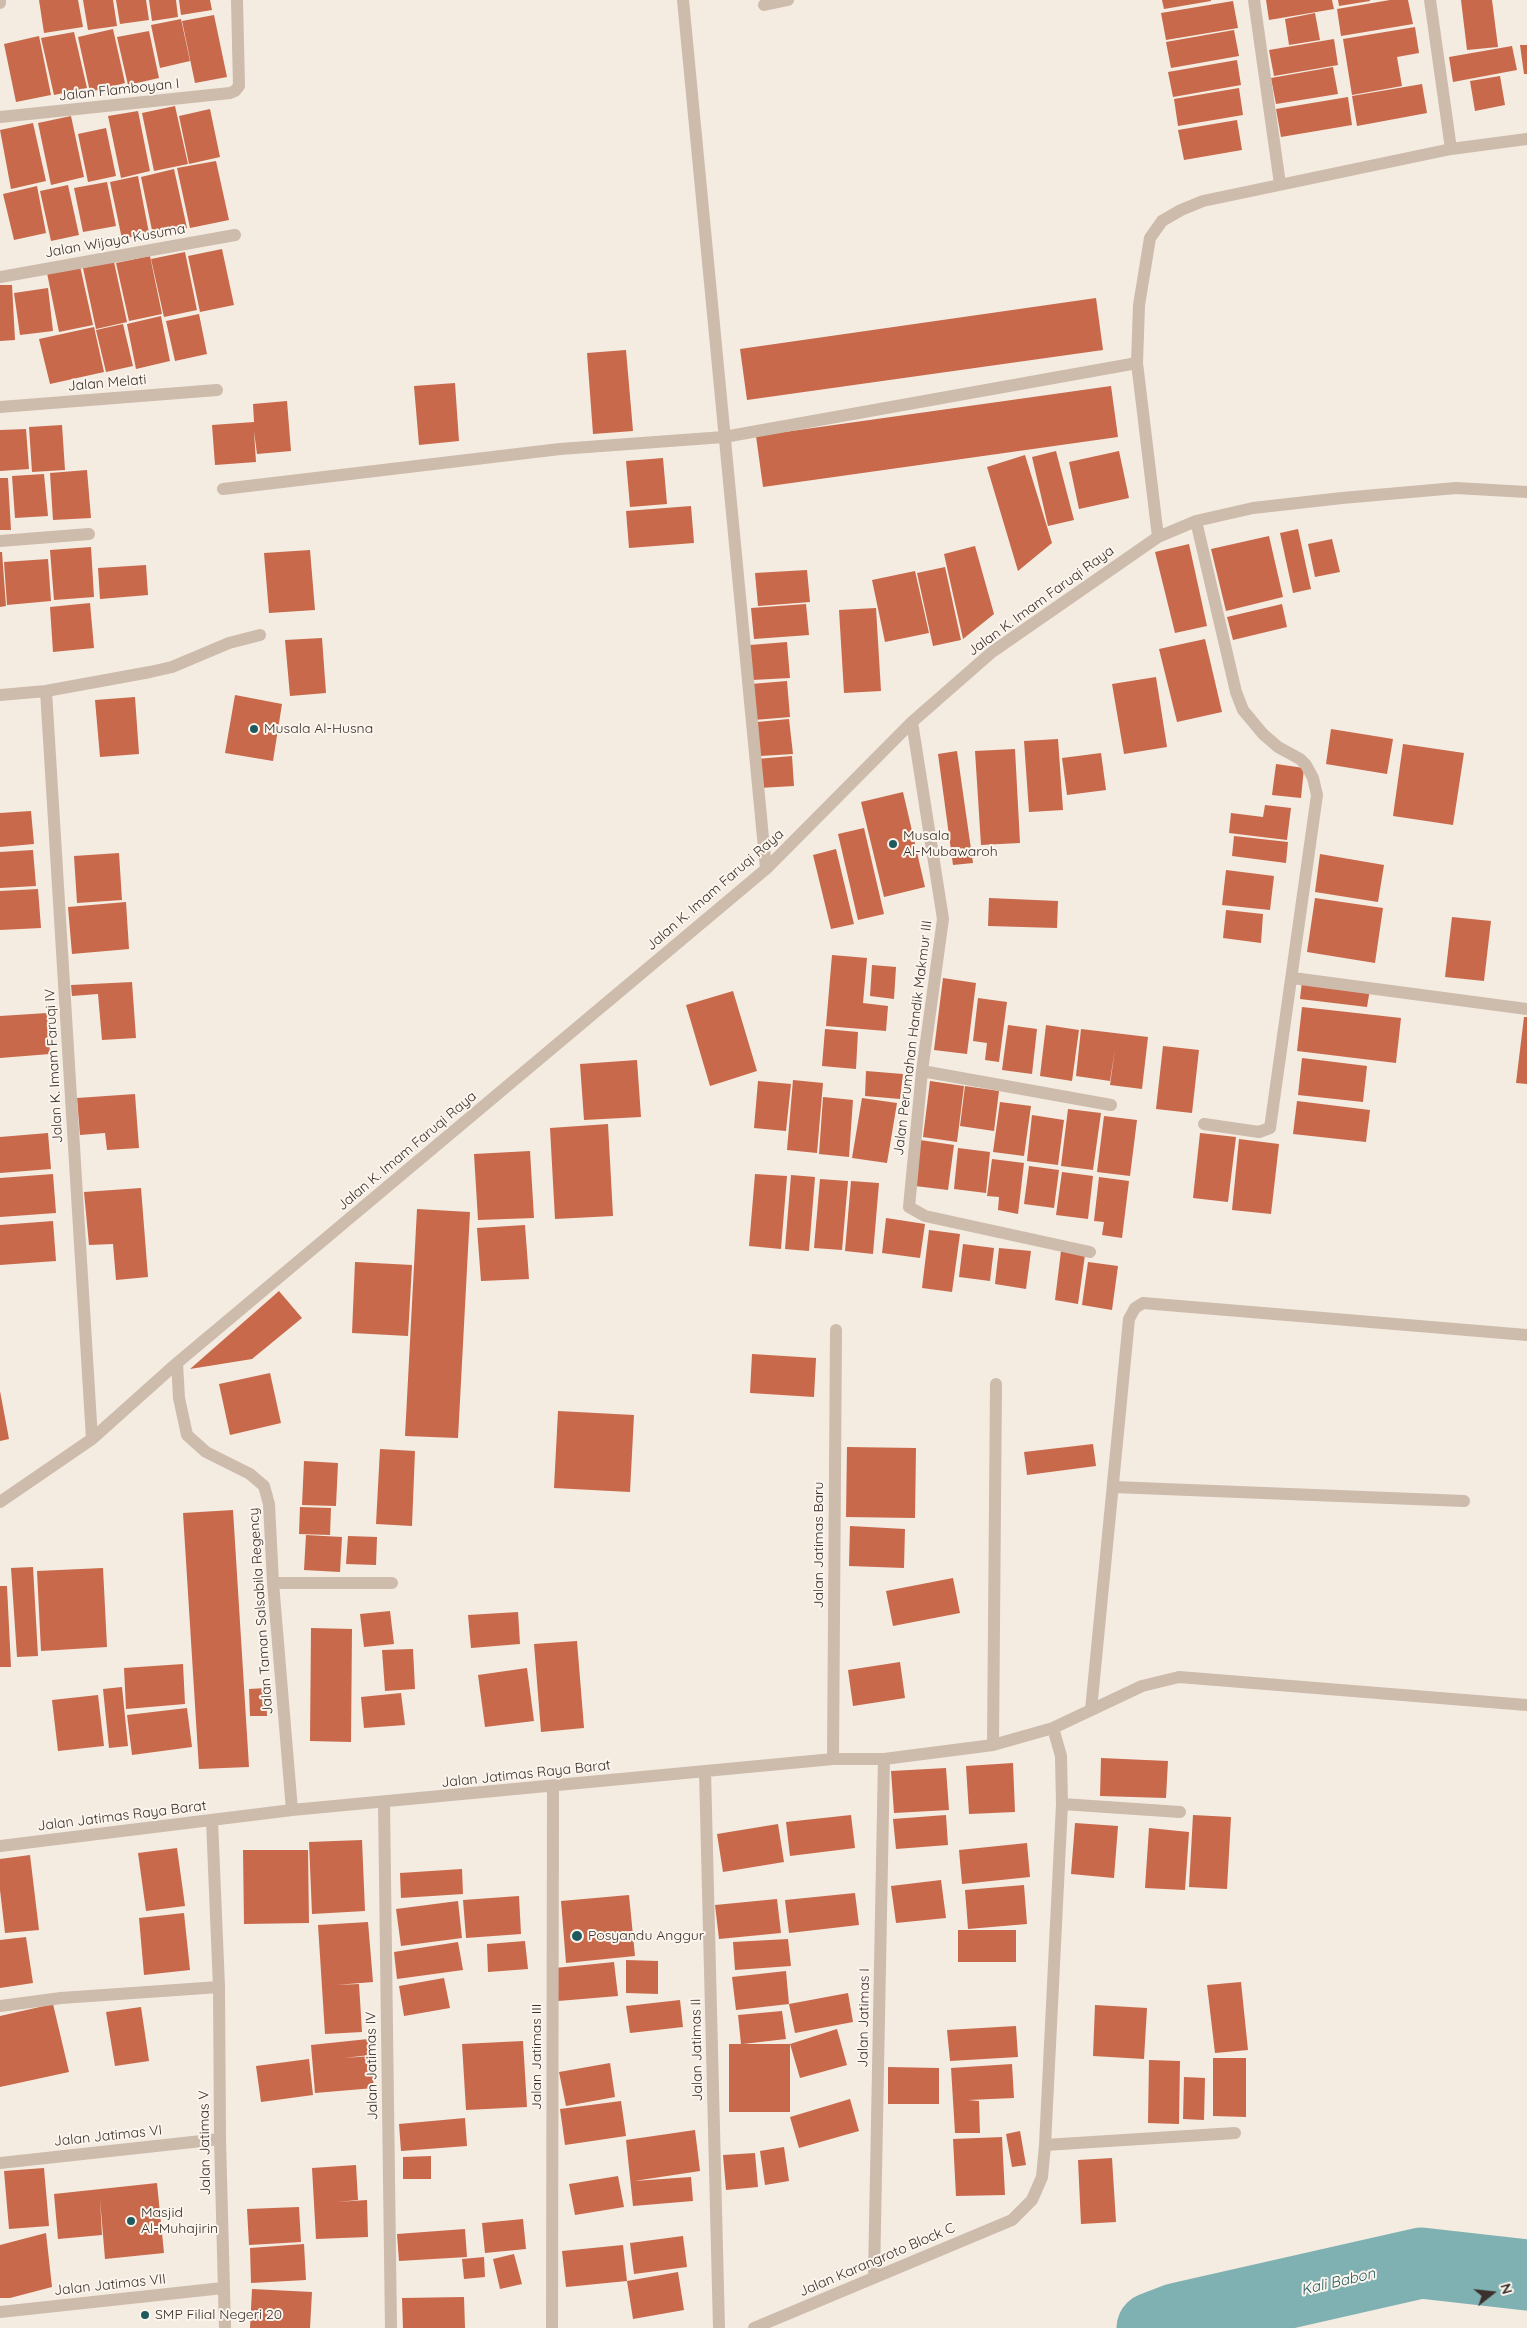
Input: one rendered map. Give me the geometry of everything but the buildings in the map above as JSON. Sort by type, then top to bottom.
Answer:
[{"type":"street","name":"Jalan Flamboyan I","points":[[0,117],[230,93],[240,86],[237,0]]},
{"type":"street","points":[[683,0],[766,869]]},
{"type":"street","points":[[764,5],[788,0]]},
{"type":"street","points":[[1254,0],[1280,184]]},
{"type":"street","points":[[1430,0],[1451,149]]},
{"type":"street","points":[[1158,537],[1137,364],[1139,305],[1150,238],[1162,221],[1193,204],[1280,184],[1451,149],[1527,139]]},
{"type":"street","name":"Jalan Wijaya Kusuma","points":[[0,277],[235,235]]},
{"type":"street","points":[[223,489],[560,449],[724,437],[1137,364]]},
{"type":"street","name":"Jalan Melati","points":[[0,407],[217,390]]},
{"type":"street","name":"Jalan K. Imam Faruqi Raya","points":[[0,1502],[92,1439],[177,1363],[766,869],[912,722],[992,652],[1158,537],[1196,521],[1253,508],[1456,488],[1527,492]]},
{"type":"street","points":[[1196,521],[1236,692],[1243,710],[1268,738],[1306,765],[1313,778],[1318,795],[1270,1128],[1259,1132],[1204,1124]]},
{"type":"street","points":[[0,540],[89,534]]},
{"type":"street","points":[[0,695],[46,691],[164,669],[228,643],[260,635]]},
{"type":"street","name":"Jalan K. Imam Faruqi IV","points":[[46,691],[92,1439]]},
{"type":"street","name":"Jalan Perumahan Handik Makmur III","points":[[912,722],[944,919],[922,1071],[908,1205],[911,1209],[925,1216],[1090,1252]]},
{"type":"street","points":[[1293,978],[1527,1009]]},
{"type":"street","points":[[922,1071],[1111,1105]]},
{"type":"street","points":[[1091,1710],[1129,1319],[1135,1308],[1143,1304],[1527,1335]]},
{"type":"street","name":"Jalan Jatimas Baru","points":[[833,1759],[836,1330]]},
{"type":"street","name":"Jalan Taman Salsabila Regency","points":[[177,1363],[178,1398],[187,1435],[206,1452],[250,1474],[264,1486],[269,1504],[273,1583],[292,1810]]},
{"type":"street","points":[[993,1745],[996,1384]]},
{"type":"street","points":[[1114,1487],[1464,1501]]},
{"type":"street","points":[[273,1583],[392,1583]]},
{"type":"street","name":"Jalan Jatimas Raya Barat","points":[[0,1846],[292,1810],[384,1803],[833,1759],[884,1759],[993,1745],[1053,1728],[1142,1686],[1179,1677],[1527,1705]]},
{"type":"street","points":[[1053,1728],[1061,1756],[1062,1804],[1045,2145],[1236,2133]]},
{"type":"street","name":"Jalan Jatimas I","points":[[874,2277],[884,1759]]},
{"type":"street","name":"Jalan Jatimas II","points":[[705,1772],[719,2328]]},
{"type":"street","name":"Jalan Jatimas III","points":[[552,2328],[553,1786]]},
{"type":"street","name":"Jalan Jatimas IV","points":[[384,1803],[391,2328]]},
{"type":"street","points":[[1062,1804],[1180,1812]]},
{"type":"street","name":"Jalan Jatimas V","points":[[212,1820],[219,1987],[220,2138],[225,2328]]},
{"type":"street","points":[[0,2006],[61,1998],[219,1987]]},
{"type":"street","name":"Jalan Jatimas VI","points":[[0,2163],[220,2138]]},
{"type":"street","name":"Jalan Karangroto Block C","points":[[754,2328],[1012,2220],[1032,2200],[1042,2177],[1045,2145]]},
{"type":"street","name":"Jalan Jatimas VII","points":[[0,2312],[224,2288]]},
{"type":"waterway","name":"Kali Babon","points":[[1152,2328],[1178,2318],[1421,2263],[1527,2275]]},
{"type":"place","name":"Musala Al-Husna","points":[[254,729]]},
{"type":"place","name":"Musala Al-Mubawaroh","points":[[893,844]]},
{"type":"place","name":"Posyandu Anggur","points":[[577,1936]]},
{"type":"place","name":"Masjid Al-Muhajirin","points":[[131,2221]]},
{"type":"place","name":"SMP Filial Negeri 20","points":[[145,2315]]}]
